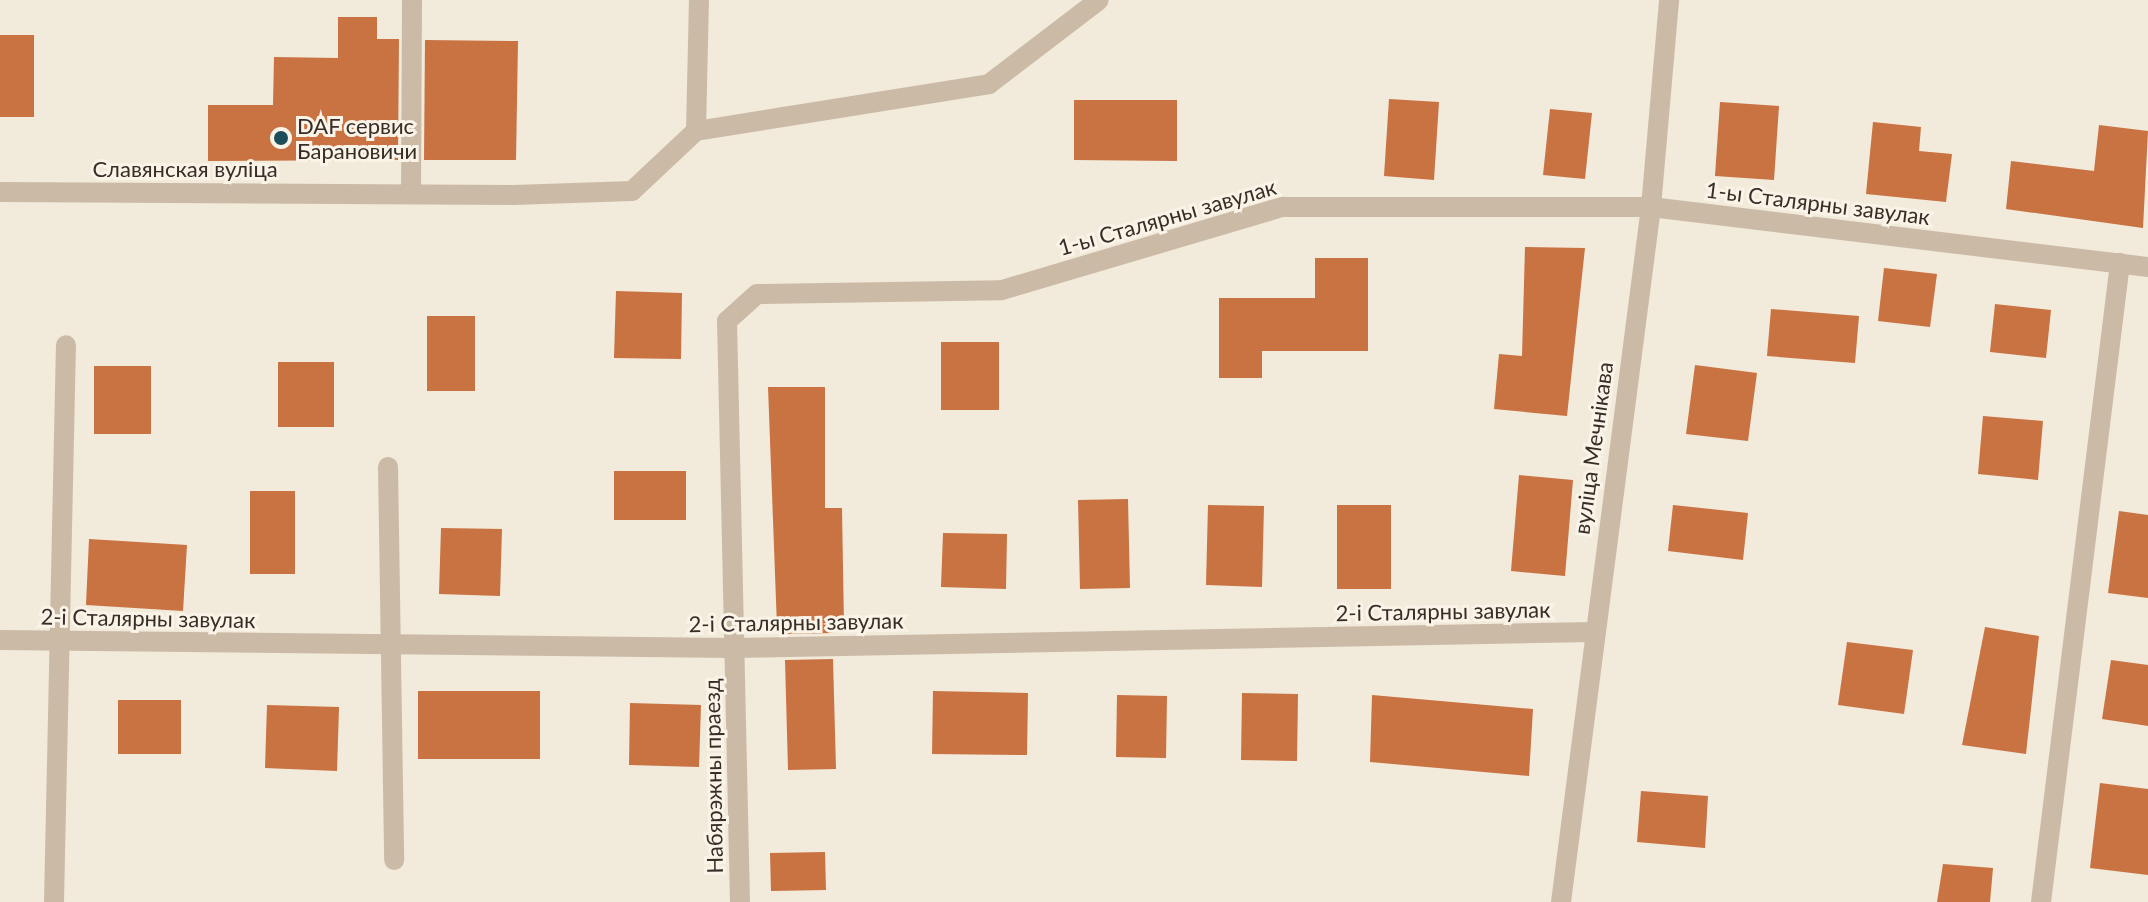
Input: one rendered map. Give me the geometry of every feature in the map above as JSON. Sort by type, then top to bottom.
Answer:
[{"type":"street","points":[[411,194],[412,0]]},
{"type":"street","points":[[699,0],[696,131],[989,84],[1099,0]]},
{"type":"street","name":"вуліца Мечнікава","points":[[1561,902],[1592,632],[1651,207],[1669,0]]},
{"type":"street","name":"Славянская вуліца","points":[[0,192],[513,195],[632,191],[696,131]]},
{"type":"street","name":"1-ы Сталярны завулак","points":[[733,648],[727,321],[757,294],[1002,290],[1283,207],[1651,207],[2148,267]]},
{"type":"street","points":[[2041,902],[2120,263]]},
{"type":"street","points":[[54,902],[63,641],[66,345]]},
{"type":"street","points":[[388,467],[394,860]]},
{"type":"street","name":"2-і Сталярны завулак","points":[[0,640],[733,648],[1592,632]]},
{"type":"street","name":"Набярэжны праезд","points":[[733,648],[740,902]]},
{"type":"building","points":[[338,17],[377,17],[377,39],[399,39],[398,160],[208,161],[208,105],[273,105],[274,57],[338,58]]},
{"type":"building","points":[[0,35],[34,35],[34,117],[0,117]]},
{"type":"building","points":[[425,40],[518,41],[516,160],[424,160]]},
{"type":"building","points":[[1389,99],[1439,102],[1434,180],[1384,176]]},
{"type":"building","points":[[1074,100],[1177,100],[1177,161],[1074,160]]},
{"type":"building","points":[[1720,102],[1779,106],[1774,180],[1715,176]]},
{"type":"building","points":[[1550,109],[1592,113],[1585,179],[1543,175]]},
{"type":"building","points":[[1873,122],[1921,127],[1919,151],[1952,154],[1946,202],[1866,194]]},
{"type":"building","points":[[2099,125],[2148,131],[2143,228],[2006,209],[2011,161],[2094,171]]},
{"type":"building","points":[[1525,247],[1585,248],[1567,416],[1494,409],[1499,354],[1522,356]]},
{"type":"building","points":[[1315,258],[1368,258],[1368,351],[1262,351],[1262,378],[1219,378],[1219,298],[1315,298]]},
{"type":"building","points":[[1884,268],[1937,274],[1930,327],[1878,321]]},
{"type":"building","points":[[616,291],[682,293],[681,359],[614,358]]},
{"type":"building","points":[[1995,304],[2051,310],[2046,358],[1990,352]]},
{"type":"building","points":[[1771,309],[1859,316],[1855,363],[1767,356]]},
{"type":"building","points":[[427,316],[475,316],[475,391],[427,391]]},
{"type":"building","points":[[941,342],[999,342],[999,410],[941,410]]},
{"type":"building","points":[[278,362],[334,362],[334,427],[278,427]]},
{"type":"building","points":[[1695,365],[1757,373],[1748,441],[1686,434]]},
{"type":"building","points":[[94,366],[151,366],[151,434],[94,434]]},
{"type":"building","points":[[768,387],[825,387],[825,508],[842,508],[844,626],[832,626],[833,633],[784,634],[777,627]]},
{"type":"building","points":[[1983,416],[2043,421],[2038,480],[1978,474]]},
{"type":"building","points":[[614,471],[686,471],[686,520],[614,520]]},
{"type":"building","points":[[1519,475],[1573,480],[1565,576],[1511,571]]},
{"type":"building","points":[[250,491],[295,491],[295,574],[250,574]]},
{"type":"building","points":[[1128,499],[1130,588],[1080,589],[1078,500]]},
{"type":"building","points":[[1208,505],[1264,506],[1262,587],[1206,585]]},
{"type":"building","points":[[1337,505],[1391,505],[1391,589],[1337,589]]},
{"type":"building","points":[[1673,505],[1748,513],[1743,560],[1668,551]]},
{"type":"building","points":[[2119,511],[2148,515],[2148,598],[2108,593]]},
{"type":"building","points":[[441,528],[502,529],[500,596],[439,594]]},
{"type":"building","points":[[943,533],[1007,534],[1006,589],[941,587]]},
{"type":"building","points":[[89,539],[187,545],[183,611],[86,605]]},
{"type":"building","points":[[1985,627],[2039,636],[2026,754],[1962,745]]},
{"type":"building","points":[[1847,642],[1913,650],[1904,714],[1838,705]]},
{"type":"building","points":[[833,659],[836,769],[788,770],[785,660]]},
{"type":"building","points":[[2111,660],[2148,665],[2148,726],[2102,719]]},
{"type":"building","points":[[418,691],[540,691],[540,759],[418,759]]},
{"type":"building","points":[[933,691],[1028,693],[1027,755],[932,754]]},
{"type":"building","points":[[1242,693],[1298,694],[1297,761],[1241,760]]},
{"type":"building","points":[[1117,695],[1167,696],[1166,758],[1116,757]]},
{"type":"building","points":[[1372,695],[1533,709],[1529,776],[1370,762]]},
{"type":"building","points":[[118,700],[181,700],[181,754],[118,754]]},
{"type":"building","points":[[630,703],[701,705],[699,767],[629,765]]},
{"type":"building","points":[[267,705],[339,707],[337,771],[265,768]]},
{"type":"building","points":[[2100,783],[2148,789],[2148,875],[2090,868]]},
{"type":"building","points":[[1641,791],[1708,796],[1705,848],[1637,842]]},
{"type":"building","points":[[825,852],[826,890],[771,891],[770,853]]},
{"type":"building","points":[[1943,864],[1993,868],[1990,902],[1937,902]]},
{"type":"place","name":"DAF сервис Барановичи","points":[[281,138]]}]
